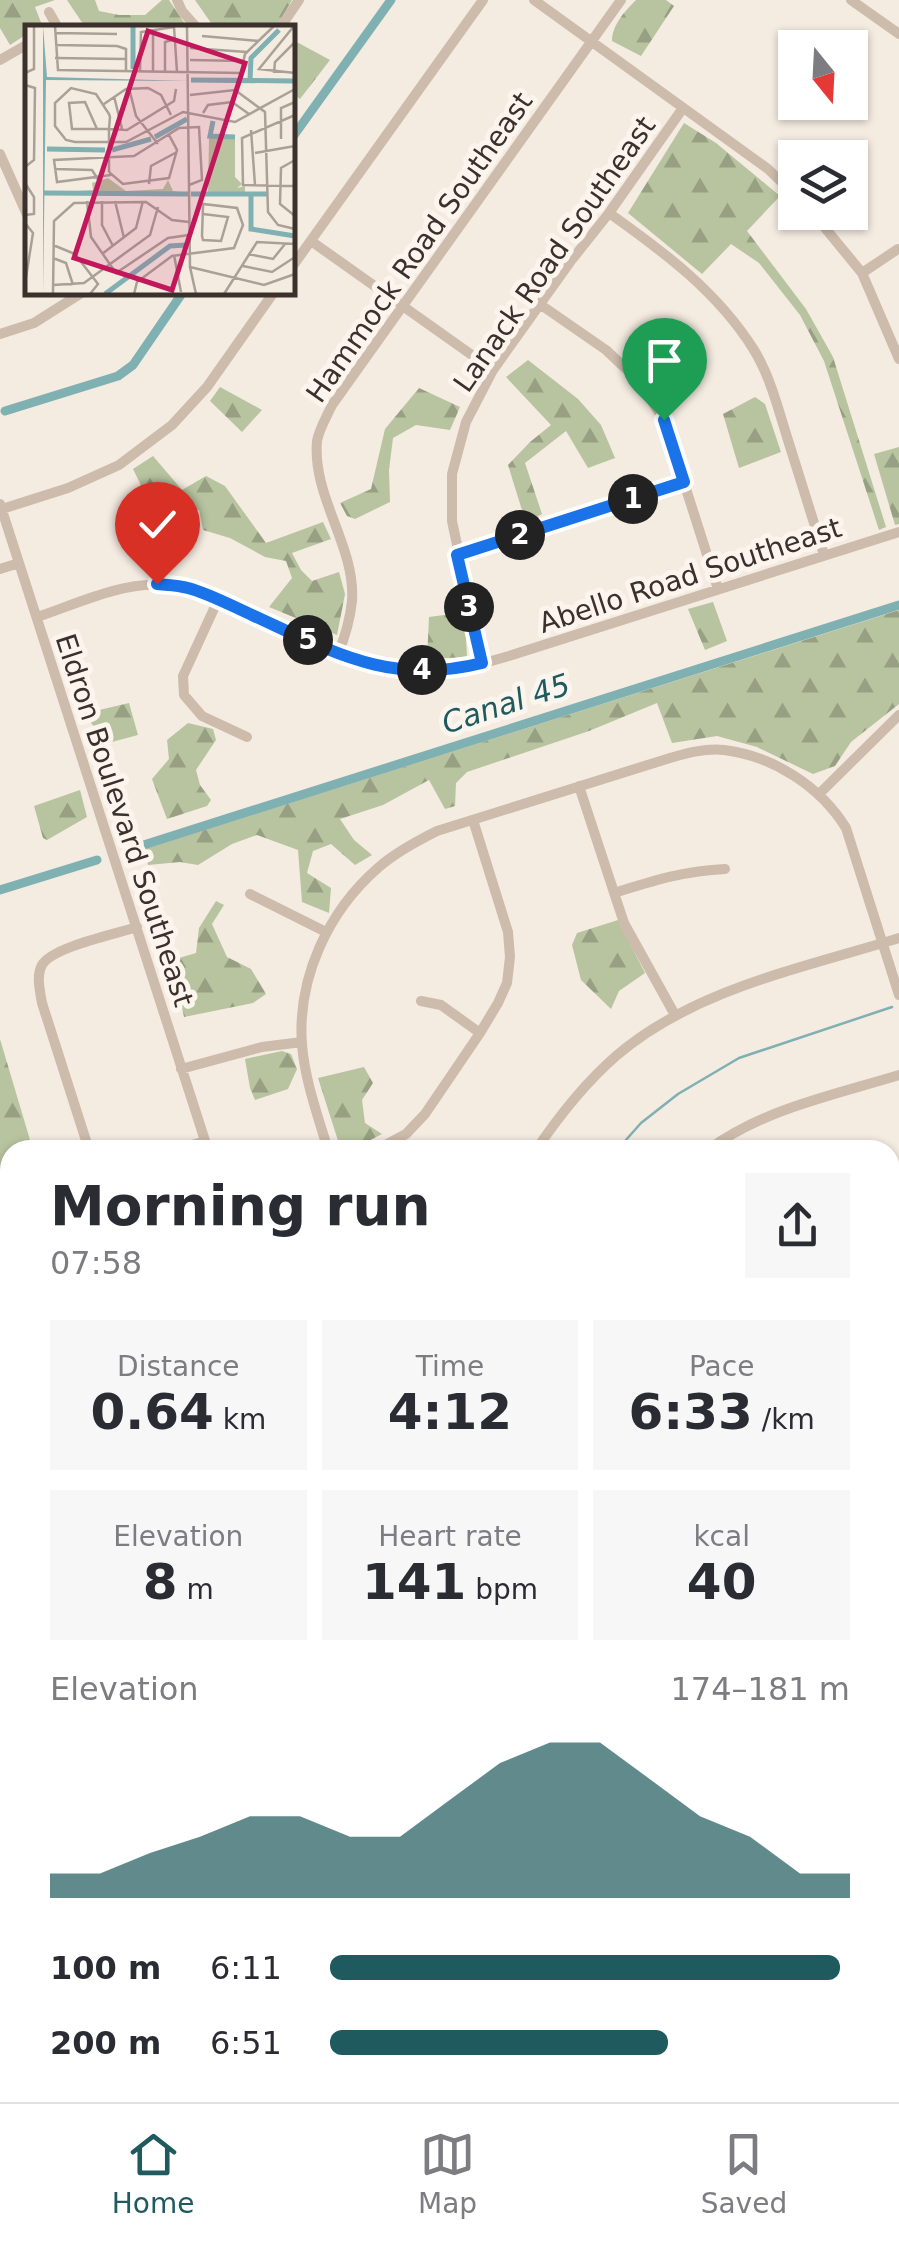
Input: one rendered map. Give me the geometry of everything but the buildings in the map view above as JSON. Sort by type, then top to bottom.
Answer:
[{"type":"street","points":[[176,0],[194,25]]},
{"type":"street","points":[[282,25],[299,0]]},
{"type":"street","points":[[295,263],[483,0]]},
{"type":"street","points":[[534,0],[778,179]]},
{"type":"street","name":"Hammock Road Southeast","points":[[338,654],[348,630],[352,597],[347,564],[321,485],[317,439],[332,405],[620,0]]},
{"type":"street","points":[[851,0],[899,34]]},
{"type":"street","points":[[49,12],[56,25]]},
{"type":"street","points":[[0,60],[25,46]]},
{"type":"street","name":"Lanack Road Southeast","points":[[482,663],[452,522],[452,474],[466,422],[494,370],[683,108]]},
{"type":"street","points":[[0,154],[25,210]]},
{"type":"street","points":[[609,213],[708,291],[756,352],[774,393],[824,555]]},
{"type":"street","points":[[827,230],[862,273],[899,359]]},
{"type":"street","points":[[311,241],[494,370]]},
{"type":"street","points":[[862,273],[898,249]]},
{"type":"street","points":[[0,334],[34,323],[75,295]]},
{"type":"street","points":[[1,506],[68,488],[119,465],[172,425],[207,387],[272,295]]},
{"type":"street","points":[[541,306],[606,350],[639,381],[664,420],[718,589]]},
{"type":"street","points":[[457,555],[684,482]]},
{"type":"street","name":"Eldron Boulevard Southeast","points":[[1,506],[204,1140]]},
{"type":"street","name":"Abello Road Southeast","points":[[36,618],[130,586],[186,587],[374,666],[458,669],[899,532]]},
{"type":"street","points":[[0,569],[19,563]]},
{"type":"street","points":[[218,600],[183,676],[184,695],[202,716],[247,737]]},
{"type":"street","points":[[819,794],[899,715]]},
{"type":"street","points":[[325,1140],[306,1075],[302,1042],[308,983],[326,932],[360,885],[406,847],[437,831],[696,751],[723,750],[763,760],[788,771],[835,811],[846,828],[899,994]]},
{"type":"street","points":[[579,786],[624,923],[675,1016]]},
{"type":"street","points":[[395,1140],[425,1114],[480,1032],[506,983],[508,932],[473,820]]},
{"type":"street","points":[[614,893],[673,874],[724,869]]},
{"type":"street","points":[[250,894],[326,932]]},
{"type":"street","points":[[86,1140],[42,1004],[40,967],[62,951],[136,927]]},
{"type":"street","points":[[544,1140],[581,1091],[616,1056],[675,1016],[734,990],[899,938]]},
{"type":"street","points":[[421,1001],[440,1005],[480,1032]]},
{"type":"street","points":[[181,1069],[262,1046],[302,1042]]},
{"type":"street","points":[[724,1140],[780,1112],[899,1075]]},
{"type":"green space","points":[[0,0],[55,0],[35,7],[42,25],[25,25],[25,35],[10,45],[0,28]]},
{"type":"green space","points":[[67,0],[95,0],[99,11],[145,15],[162,0],[169,0],[186,25],[84,25]]},
{"type":"green space","points":[[195,0],[292,0],[278,25],[211,23]]},
{"type":"green space","points":[[636,0],[666,0],[674,6],[641,56],[612,41],[617,24]]},
{"type":"green space","points":[[295,41],[330,60],[300,99],[295,95]]},
{"type":"green space","points":[[684,123],[716,143],[778,194],[747,231],[806,309],[833,357],[886,527],[879,530],[824,361],[800,315],[759,263],[731,244],[702,274],[628,213]]},
{"type":"green space","points":[[528,360],[578,399],[601,425],[615,458],[588,468],[566,431],[525,463],[542,514],[526,523],[508,465],[551,425],[506,377]]},
{"type":"green space","points":[[220,387],[262,410],[242,432],[210,401]]},
{"type":"green space","points":[[419,388],[460,407],[450,430],[416,425],[393,438],[390,502],[355,519],[347,516],[340,503],[371,489],[385,429]]},
{"type":"green space","points":[[755,397],[765,404],[781,452],[739,468],[723,414]]},
{"type":"green space","points":[[899,447],[899,524],[895,525],[874,454]]},
{"type":"green space","points":[[153,456],[182,490],[206,476],[225,486],[266,543],[323,522],[331,539],[292,553],[312,581],[339,572],[345,594],[337,635],[269,607],[292,578],[286,561],[265,557],[230,538],[203,530],[199,510],[176,506],[155,514],[133,469]]},
{"type":"green space","points":[[713,602],[727,641],[705,650],[688,609]]},
{"type":"green space","points":[[899,610],[899,704],[851,742],[835,766],[813,774],[757,747],[717,736],[672,743],[657,703],[589,731],[467,772],[456,783],[455,806],[445,809],[429,780],[383,805],[340,819],[354,840],[372,855],[355,865],[331,844],[313,851],[307,873],[331,888],[329,913],[302,902],[298,850],[257,835],[232,844],[198,865],[148,865],[145,849]]},
{"type":"green space","points":[[459,613],[467,657],[427,659],[429,617]]},
{"type":"green space","points":[[129,703],[138,735],[108,743],[86,717],[89,710]]},
{"type":"green space","points":[[188,723],[213,729],[216,740],[196,770],[200,785],[211,800],[207,806],[167,819],[152,779],[169,759],[167,740]]},
{"type":"green space","points":[[80,790],[87,817],[47,840],[43,838],[34,806]]},
{"type":"green space","points":[[216,901],[224,905],[212,924],[227,957],[251,969],[266,994],[253,1003],[184,1017],[172,960],[196,953],[199,928]]},
{"type":"green space","points":[[618,920],[645,973],[619,991],[611,1009],[581,980],[572,945],[577,933]]},
{"type":"green space","points":[[0,1039],[30,1140],[0,1140]]},
{"type":"green space","points":[[282,1051],[291,1054],[297,1069],[288,1089],[255,1100],[245,1059]]},
{"type":"green space","points":[[364,1067],[373,1083],[362,1100],[365,1123],[382,1134],[370,1140],[338,1140],[318,1078]]},
{"type":"waterway","points":[[295,134],[391,0]]},
{"type":"waterway","points":[[5,411],[118,376],[133,365],[181,295]]},
{"type":"waterway","name":"Canal 45","points":[[128,850],[899,605]]},
{"type":"waterway","name":"Canal 45","points":[[0,890],[97,860]]},
{"type":"waterway","points":[[626,1140],[678,1094],[739,1058],[892,1007]]},
{"type":"route","points":[[157,584],[186,587],[374,666],[458,669],[482,663],[457,555],[684,482],[664,420]]}]
